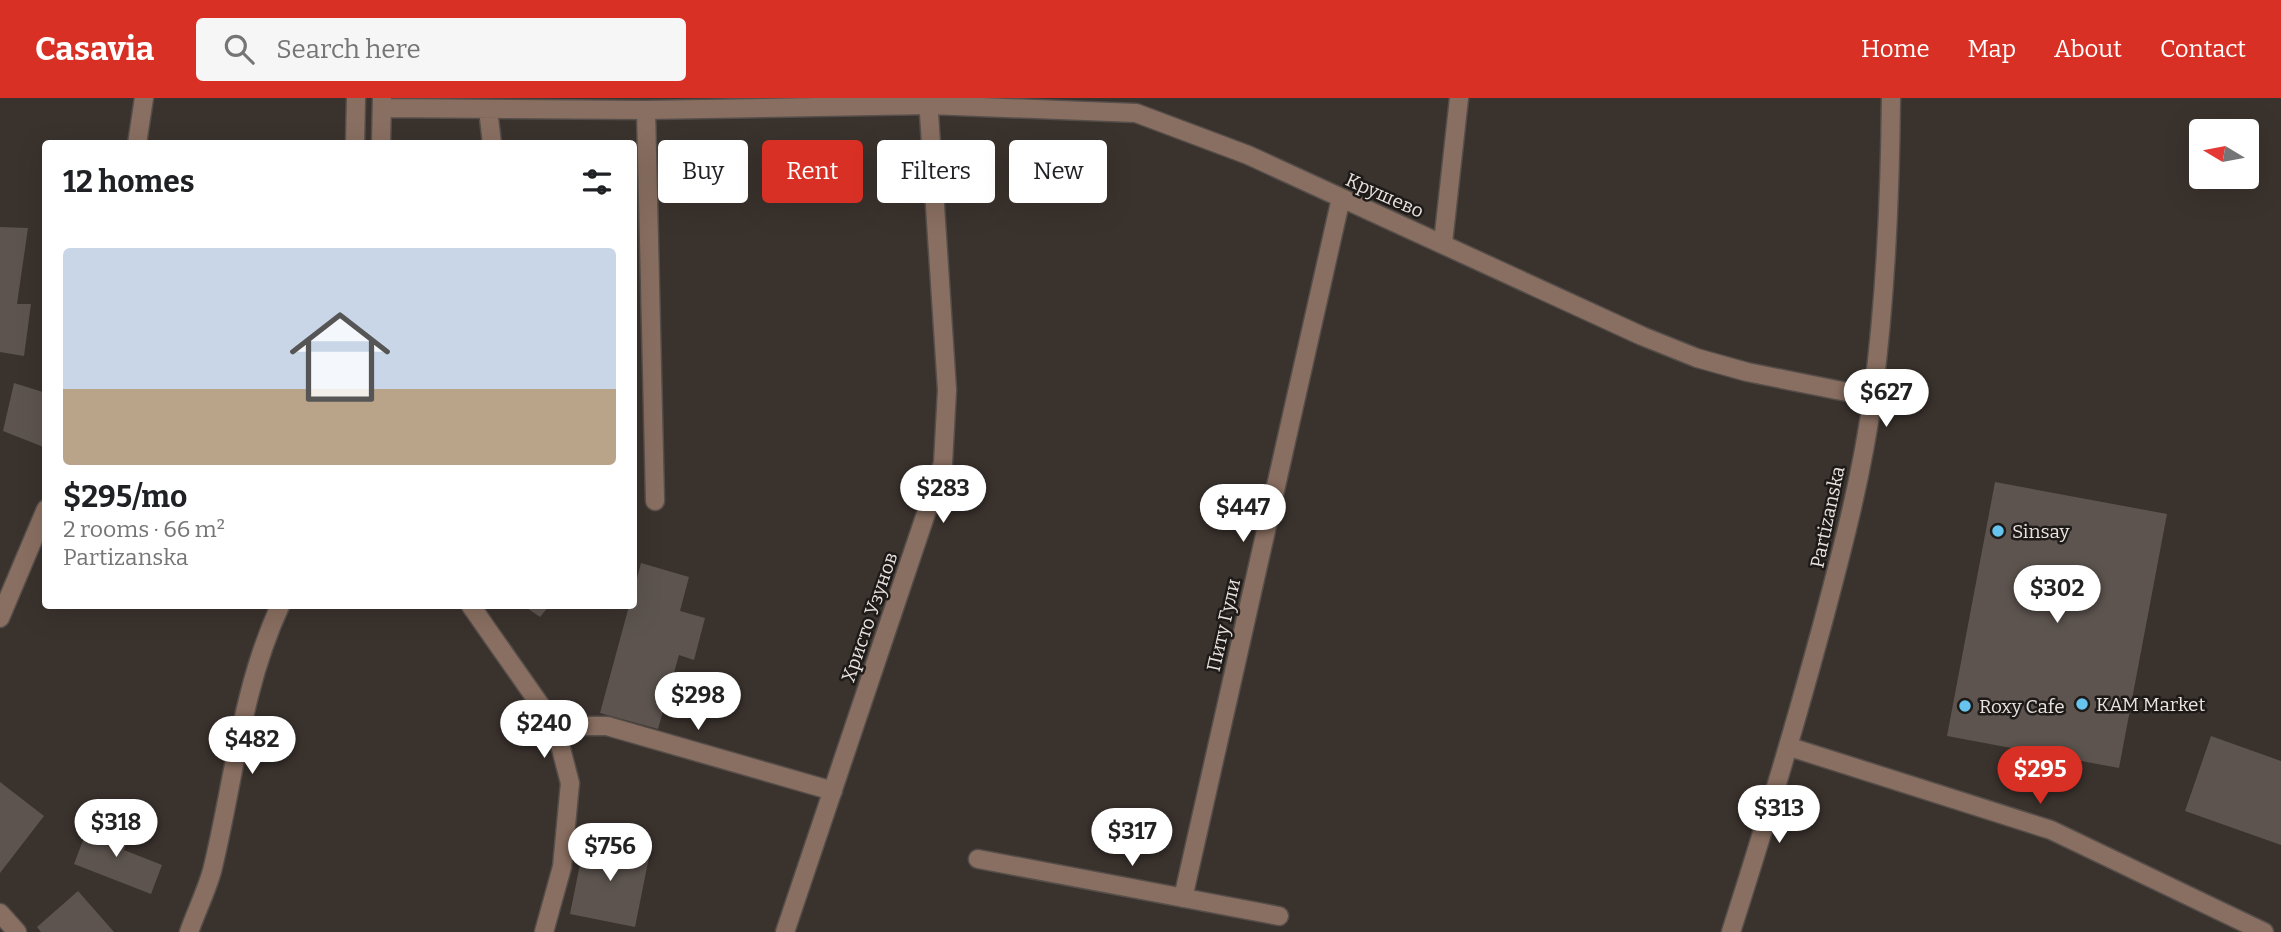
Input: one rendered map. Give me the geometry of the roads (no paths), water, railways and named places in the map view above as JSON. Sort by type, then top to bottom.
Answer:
[{"type":"street","points":[[138,140],[144,98]]},
{"type":"street","points":[[355,140],[356,98]]},
{"type":"street","points":[[1443,243],[1459,98]]},
{"type":"street","name":"Partizanska","points":[[1731,932],[1790,747],[1847,532],[1872,397],[1888,229],[1891,98]]},
{"type":"street","name":"Крушево","points":[[382,103],[488,109],[646,110],[929,102],[1137,105],[1642,336],[1697,358],[1746,372],[1872,397]]},
{"type":"street","name":"Христо Узунов","points":[[785,932],[943,463],[947,390],[929,102]]},
{"type":"street","points":[[381,140],[382,103]]},
{"type":"street","points":[[488,109],[492,140]]},
{"type":"street","points":[[646,110],[655,502]]},
{"type":"street","name":"Питу Гули","points":[[1183,898],[1341,198]]},
{"type":"street","points":[[0,618],[42,518]]},
{"type":"street","points":[[189,932],[211,875],[228,803],[242,718],[260,654],[279,609]]},
{"type":"street","points":[[473,609],[555,726],[570,783],[562,867],[544,932]]},
{"type":"street","points":[[555,726],[607,726],[832,791]]},
{"type":"street","points":[[1790,747],[2051,830],[2261,932]]},
{"type":"street","points":[[978,859],[1279,916]]},
{"type":"street","points":[[0,913],[17,932]]},
{"type":"place","name":"Sinsay","points":[[1998,531]]},
{"type":"place","name":"KAM Market","points":[[2082,704]]},
{"type":"place","name":"Roxy Cafe","points":[[1965,706]]}]
